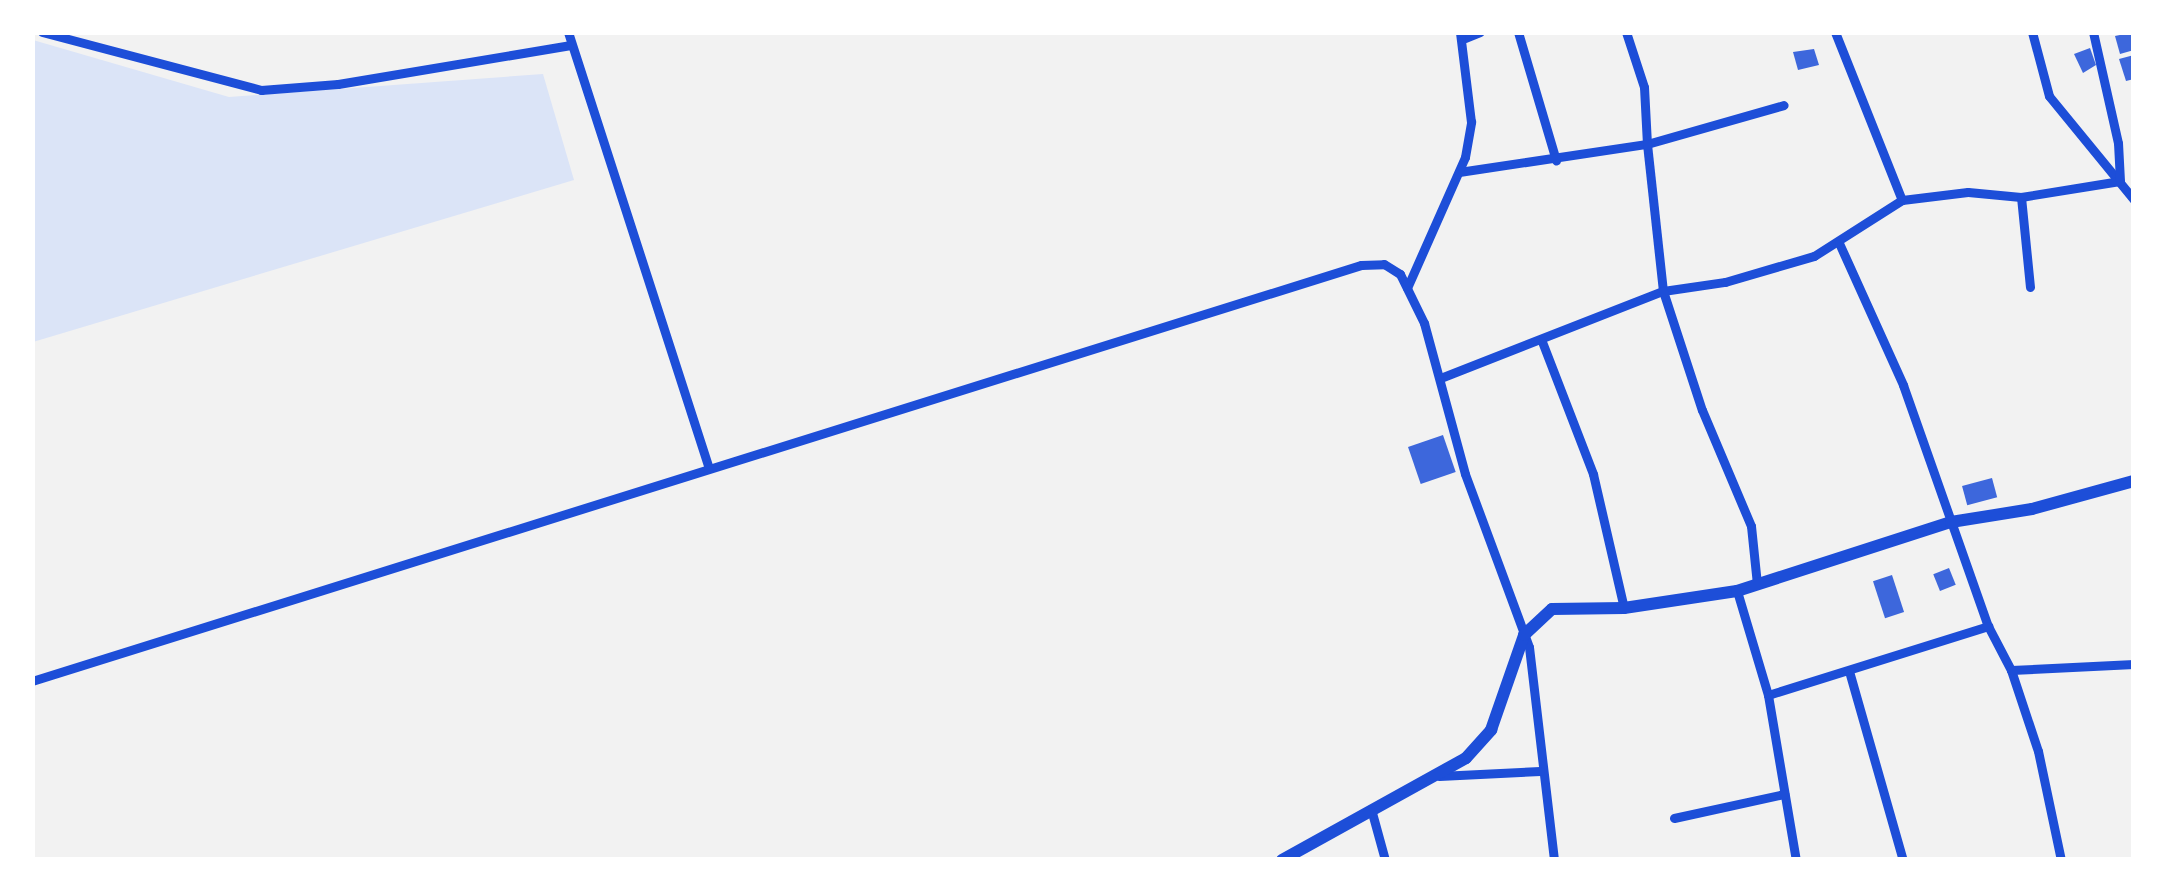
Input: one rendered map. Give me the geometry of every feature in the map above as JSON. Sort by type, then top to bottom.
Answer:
[{"type":"main road","points":[[1282,860],[1466,758],[1491,730],[1524,635],[1552,609],[1624,608],[1737,591],[1952,522],[2032,509],[2134,481]]},
{"type":"street","points":[[42,32],[260,90],[338,84],[571,46]]},
{"type":"street","points":[[568,32],[709,468]]},
{"type":"street","points":[[1407,288],[1459,172],[1471,122],[1463,35],[1480,32]]},
{"type":"street","points":[[1518,32],[1556,160]]},
{"type":"street","points":[[1626,32],[1644,87],[1663,291],[1702,410],[1751,526],[1757,584]]},
{"type":"street","points":[[1836,32],[1902,200]]},
{"type":"street","points":[[2032,32],[2049,96],[2134,200]]},
{"type":"street","points":[[2092,32],[2118,143],[2120,181]]},
{"type":"street","points":[[1459,172],[1647,144],[1784,104]]},
{"type":"street","points":[[1442,377],[1663,291],[1776,270],[1838,243],[1866,218],[1902,200],[1968,192],[2021,197],[2120,181]]},
{"type":"street","points":[[2021,197],[2030,286]]},
{"type":"street","points":[[1838,243],[1903,385],[1988,626],[2011,670],[2038,751],[2060,860]]},
{"type":"street","points":[[32,681],[1362,264],[1384,264],[1407,288],[1442,377],[1465,474],[1524,635],[1554,860]]},
{"type":"street","points":[[1541,339],[1593,474],[1624,608]]},
{"type":"street","points":[[1737,591],[1768,696],[1796,860]]},
{"type":"street","points":[[1768,696],[1988,626]]},
{"type":"street","points":[[2011,670],[2134,664]]},
{"type":"street","points":[[1849,670],[1903,860]]},
{"type":"street","points":[[1436,776],[1540,771]]},
{"type":"street","points":[[1674,818],[1784,794]]},
{"type":"street","points":[[1370,809],[1385,860]]},
{"type":"shaded area","points":[[33,40],[229,97],[543,74],[574,180],[33,342]]},
{"type":"building","points":[[2134,32],[2134,50],[2120,54],[2115,36]]},
{"type":"building","points":[[2090,48],[2096,65],[2083,73],[2074,54]]},
{"type":"building","points":[[1814,49],[1819,65],[1798,70],[1793,52]]},
{"type":"building","points":[[2134,55],[2134,79],[2126,81],[2119,59]]},
{"type":"building","points":[[1443,435],[1456,472],[1421,484],[1408,447]]},
{"type":"building","points":[[1992,478],[1997,497],[1967,505],[1962,486]]},
{"type":"building","points":[[1949,568],[1956,585],[1940,591],[1933,574]]},
{"type":"building","points":[[1892,575],[1904,612],[1885,618],[1873,581]]}]
